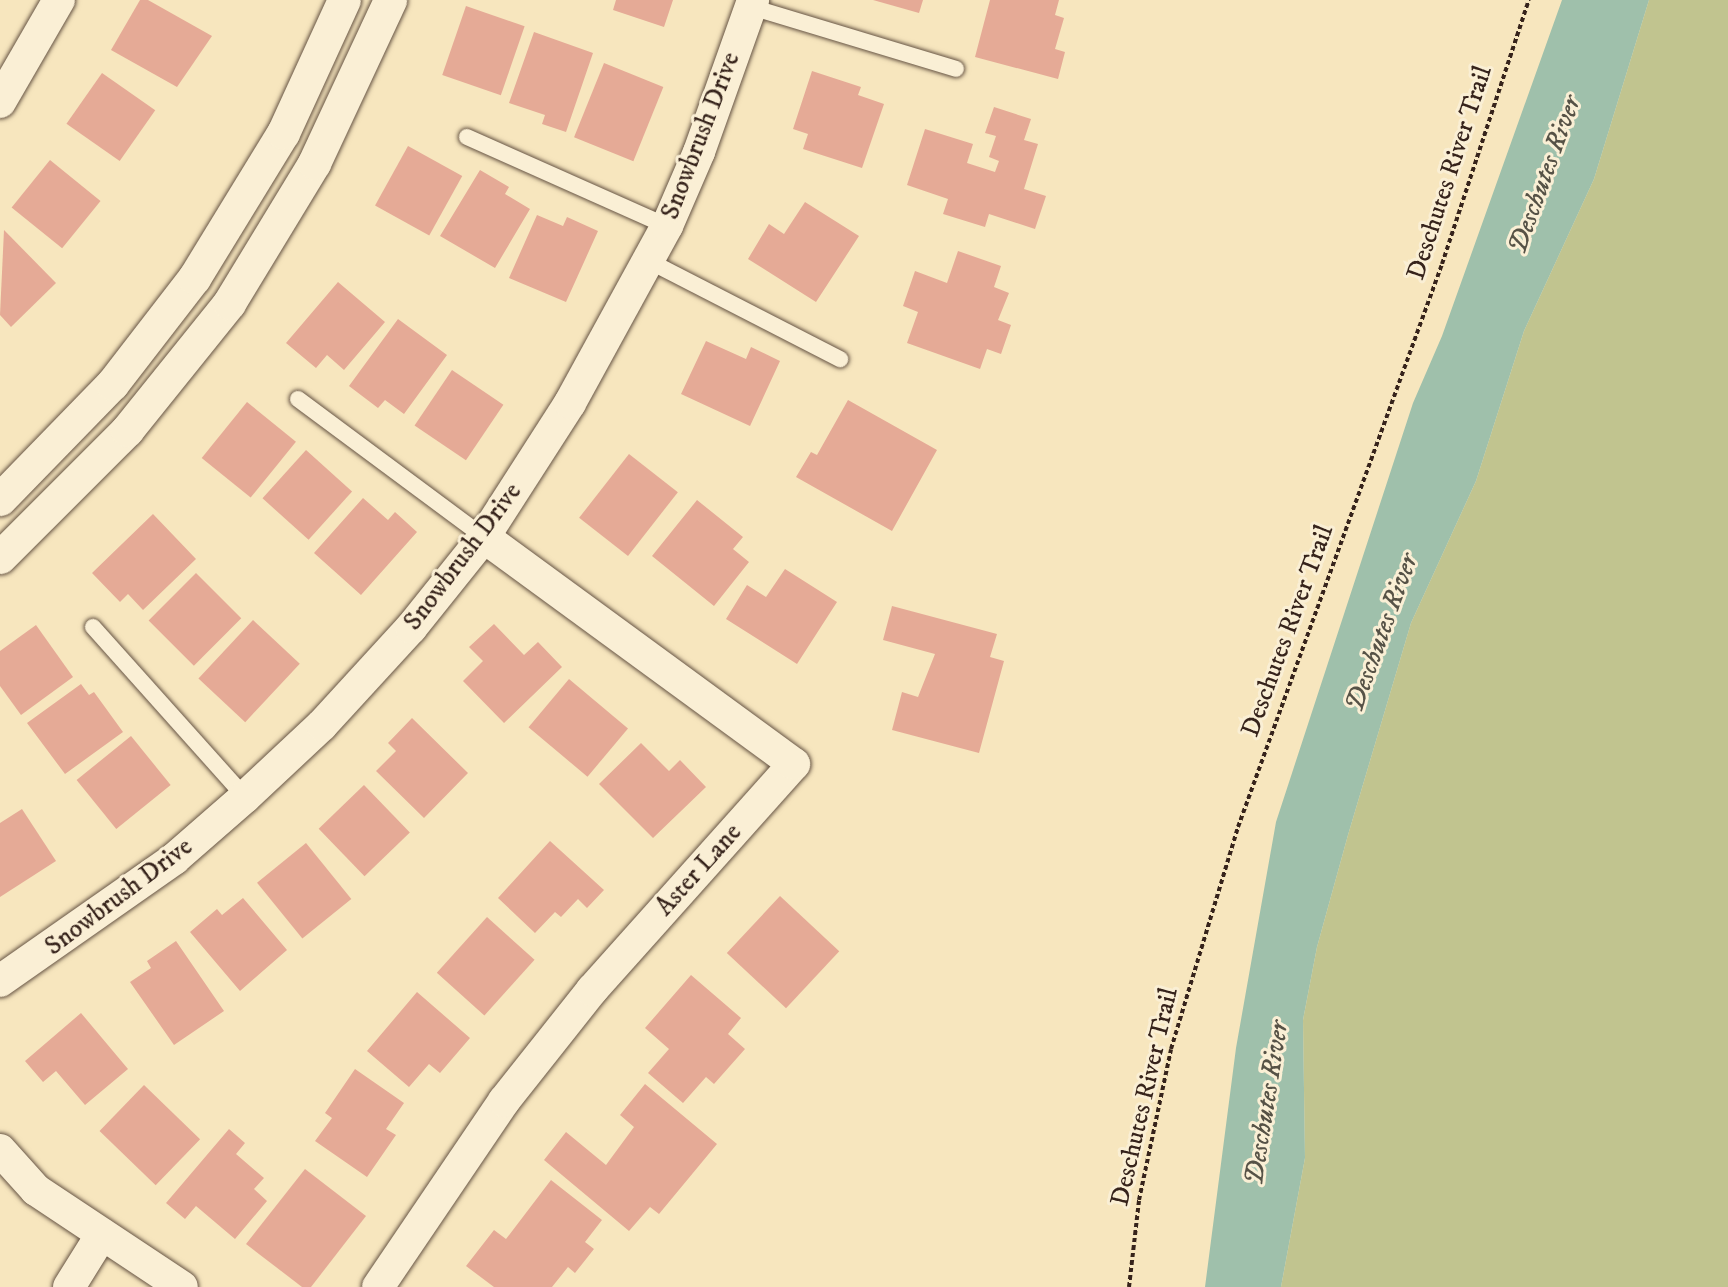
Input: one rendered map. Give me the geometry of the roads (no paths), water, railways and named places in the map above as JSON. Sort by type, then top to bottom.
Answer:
[{"type":"main road","points":[[0,499],[112,384],[194,278],[283,133],[344,0]]},
{"type":"main road","points":[[0,557],[127,430],[229,303],[314,163],[390,0]]},
{"type":"street","points":[[0,102],[59,0]]},
{"type":"street","name":"Snowbrush Drive","points":[[0,981],[155,873],[245,797],[322,725],[411,628],[484,537],[570,402],[650,261],[699,152],[752,3]]},
{"type":"street","name":"Aster Lane","points":[[378,1287],[504,1101],[592,990],[794,764],[484,537]]},
{"type":"street","points":[[0,1150],[36,1190],[182,1287]]},
{"type":"street","points":[[69,1287],[102,1234]]},
{"type":"lane","points":[[752,3],[956,69]]},
{"type":"lane","points":[[467,136],[667,226]]},
{"type":"lane","points":[[650,261],[840,359]]},
{"type":"lane","points":[[298,399],[484,537]]},
{"type":"lane","points":[[93,627],[245,797]]},
{"type":"water","name":"Deschutes River","points":[[1562,0],[1649,0],[1594,179],[1524,331],[1476,481],[1411,623],[1348,835],[1317,947],[1303,1020],[1305,1158],[1281,1287],[1205,1287],[1236,1048],[1276,822],[1413,403],[1442,336]]}]
